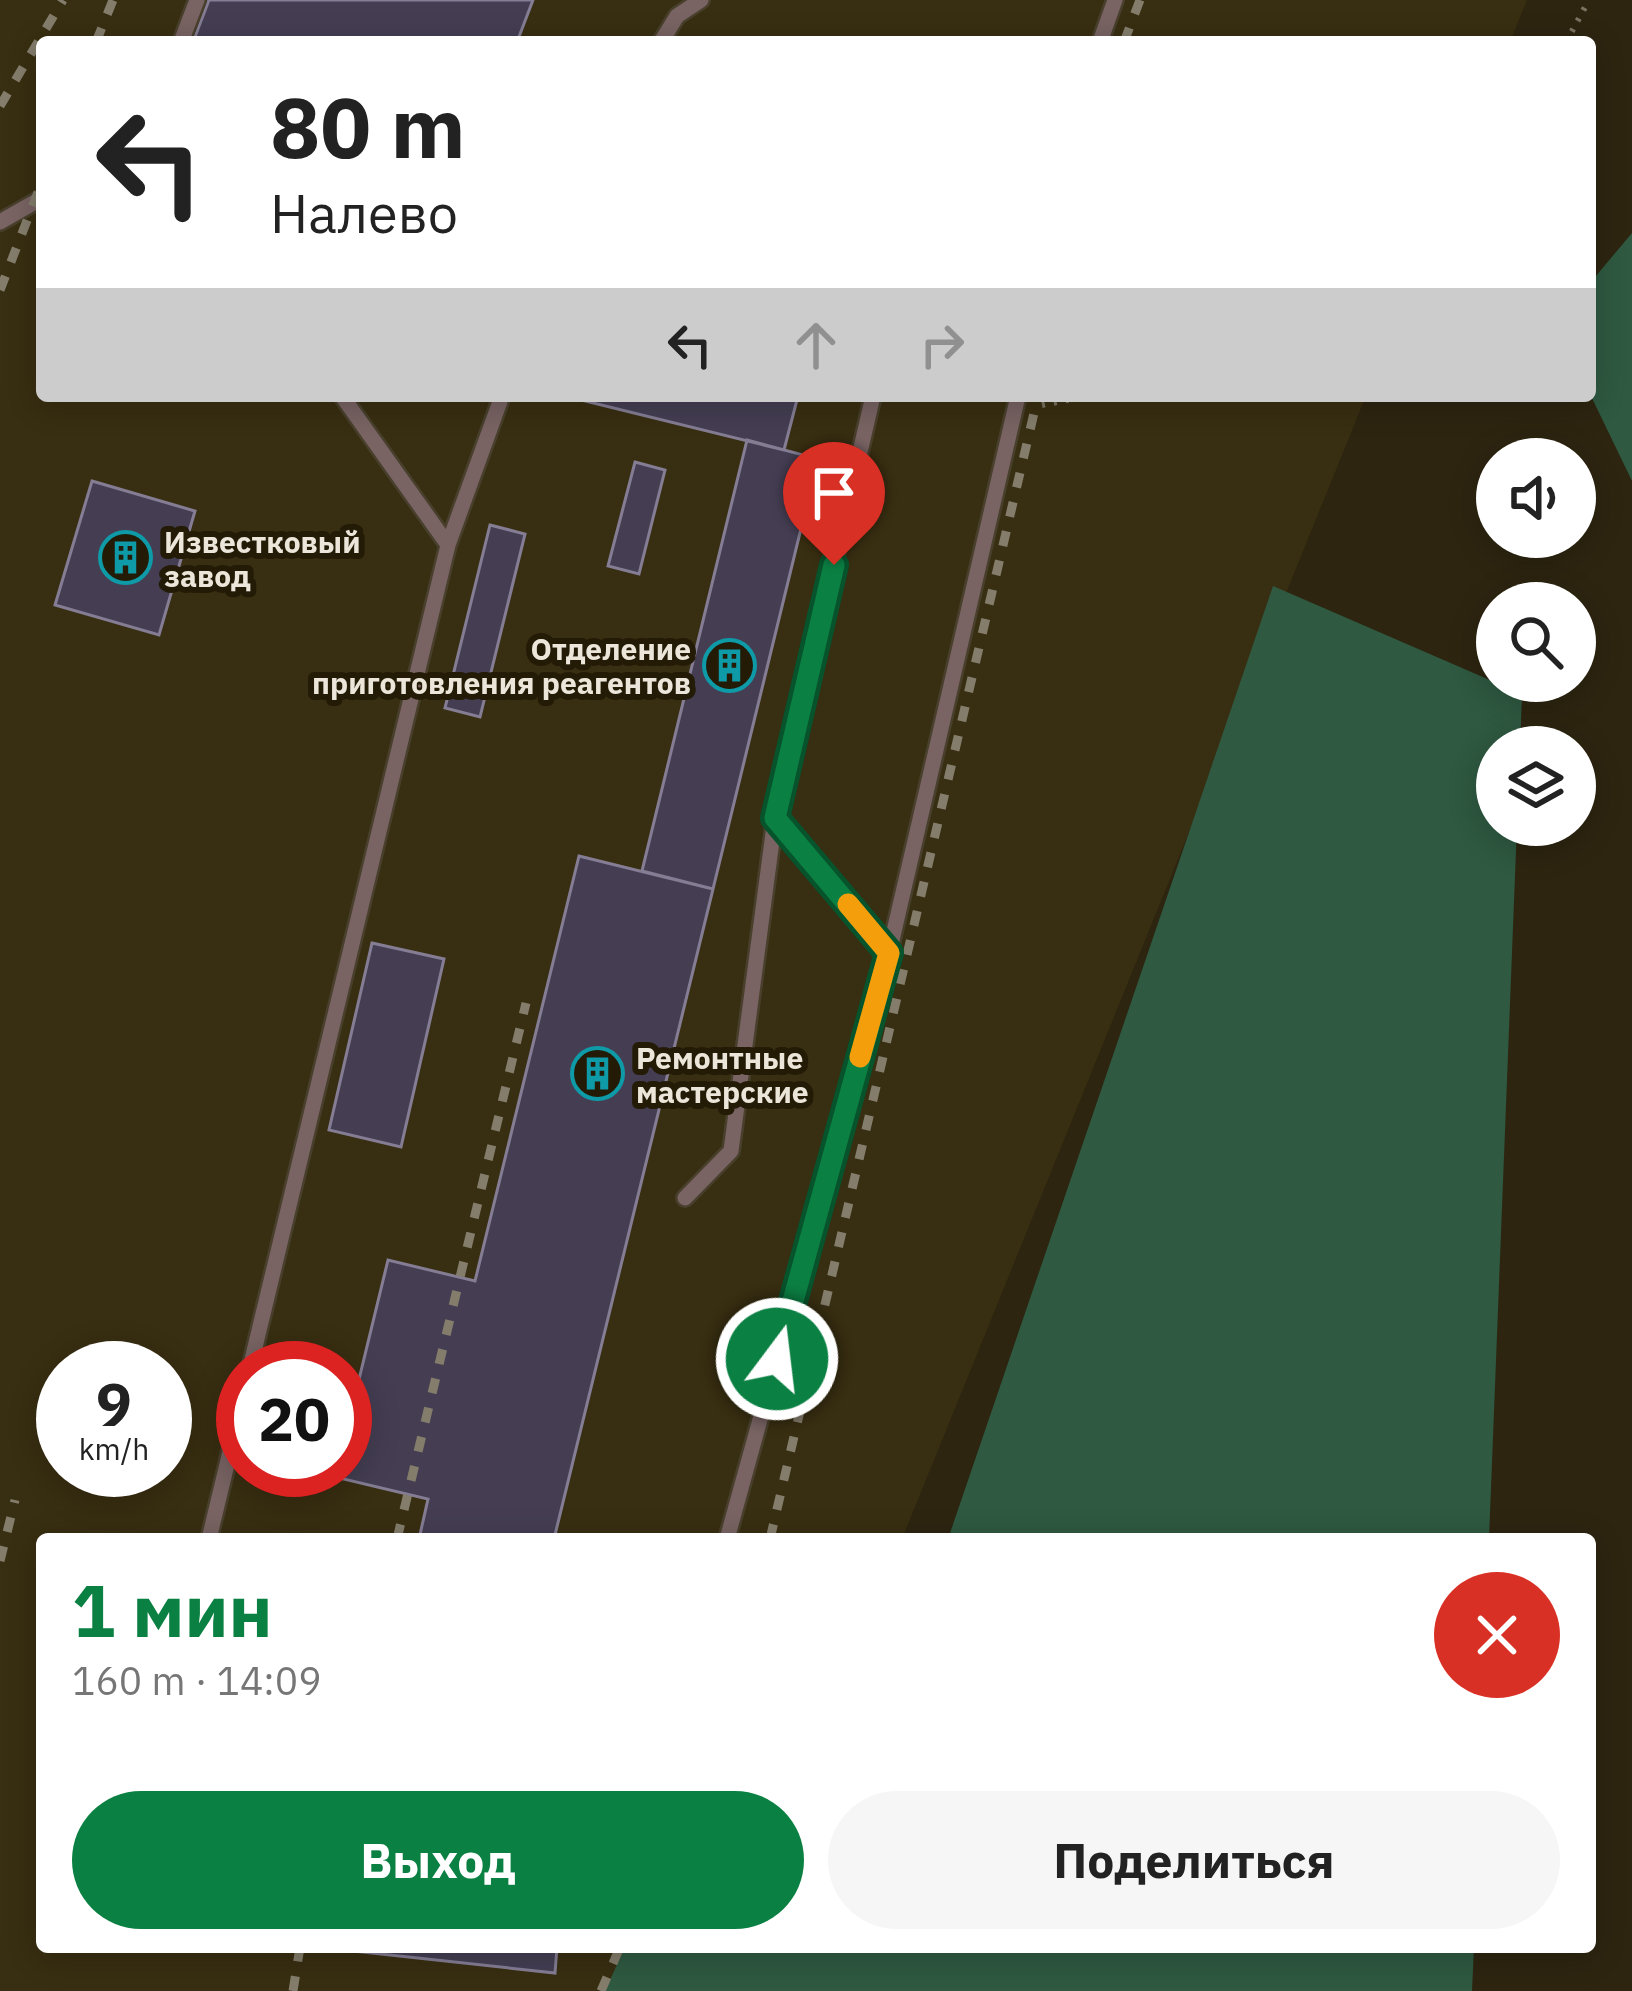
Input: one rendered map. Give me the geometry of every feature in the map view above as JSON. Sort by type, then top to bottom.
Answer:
[{"type":"lane","points":[[184,36],[197,0]]},
{"type":"lane","points":[[665,36],[680,8],[701,0]]},
{"type":"lane","points":[[1100,36],[1115,0]]},
{"type":"lane","points":[[0,223],[36,202]]},
{"type":"lane","points":[[346,402],[448,545]]},
{"type":"lane","points":[[256,1341],[448,545],[500,402]]},
{"type":"lane","points":[[685,1198],[731,1151],[775,818],[872,402]]},
{"type":"lane","points":[[729,1533],[889,953],[1017,403]]},
{"type":"lane","points":[[775,818],[889,953]]},
{"type":"lane","points":[[210,1533],[219,1497]]},
{"type":"path","points":[[1569,36],[1589,0]]},
{"type":"shaded area","points":[[0,0],[1527,0],[1512,36],[36,36],[36,402],[1364,402],[904,1533],[36,1533],[36,1953],[734,1953],[718,1991],[0,1991]]},
{"type":"green space","points":[[1632,233],[1632,481],[1594,402],[1596,276]]},
{"type":"green space","points":[[1273,586],[1476,674],[1476,702],[1522,702],[1521,726],[1476,726],[1476,846],[1516,846],[1489,1533],[950,1533]]},
{"type":"green space","points":[[622,1953],[1474,1953],[1472,1991],[605,1991]]},
{"type":"building","points":[[209,0],[533,0],[519,36],[195,36]]},
{"type":"building","points":[[589,402],[796,402],[784,450]]},
{"type":"building","name":"Отделение приготовления реагентов","points":[[747,440],[818,459],[713,889],[642,871]]},
{"type":"building","points":[[635,462],[665,470],[639,574],[608,566]]},
{"type":"building","name":"Известковый завод","points":[[92,481],[195,511],[159,635],[55,605]]},
{"type":"building","points":[[490,525],[525,534],[480,717],[445,708]]},
{"type":"building","name":"Ремонтные мастерские","points":[[579,856],[713,889],[555,1533],[420,1533],[428,1499],[372,1486],[372,1341],[368,1341],[388,1260],[475,1281]]},
{"type":"building","points":[[372,943],[444,959],[401,1147],[329,1130]]},
{"type":"building","points":[[371,1953],[557,1953],[555,1973]]},
{"type":"railway","points":[[42,36],[63,0]]},
{"type":"railway","points":[[98,36],[113,0]]},
{"type":"railway","points":[[1126,36],[1140,0]]},
{"type":"railway","points":[[0,106],[36,45]]},
{"type":"railway","points":[[0,290],[36,197]]},
{"type":"railway","points":[[771,1533],[1037,402]]},
{"type":"railway","points":[[398,1533],[526,1003]]},
{"type":"railway","points":[[0,1561],[15,1500]]},
{"type":"railway","points":[[293,1991],[299,1953]]},
{"type":"railway","points":[[601,1991],[617,1953]]},
{"type":"slow traffic","points":[[848,904],[889,953],[860,1057]]},
{"type":"place","name":"Известковый завод","points":[[125,558]]},
{"type":"place","name":"Отделение приготовления реагентов","points":[[730,665]]},
{"type":"place","name":"Ремонтные мастерские","points":[[597,1074]]},
{"type":"route","points":[[777,1359],[889,953],[775,818],[834,565]]}]
